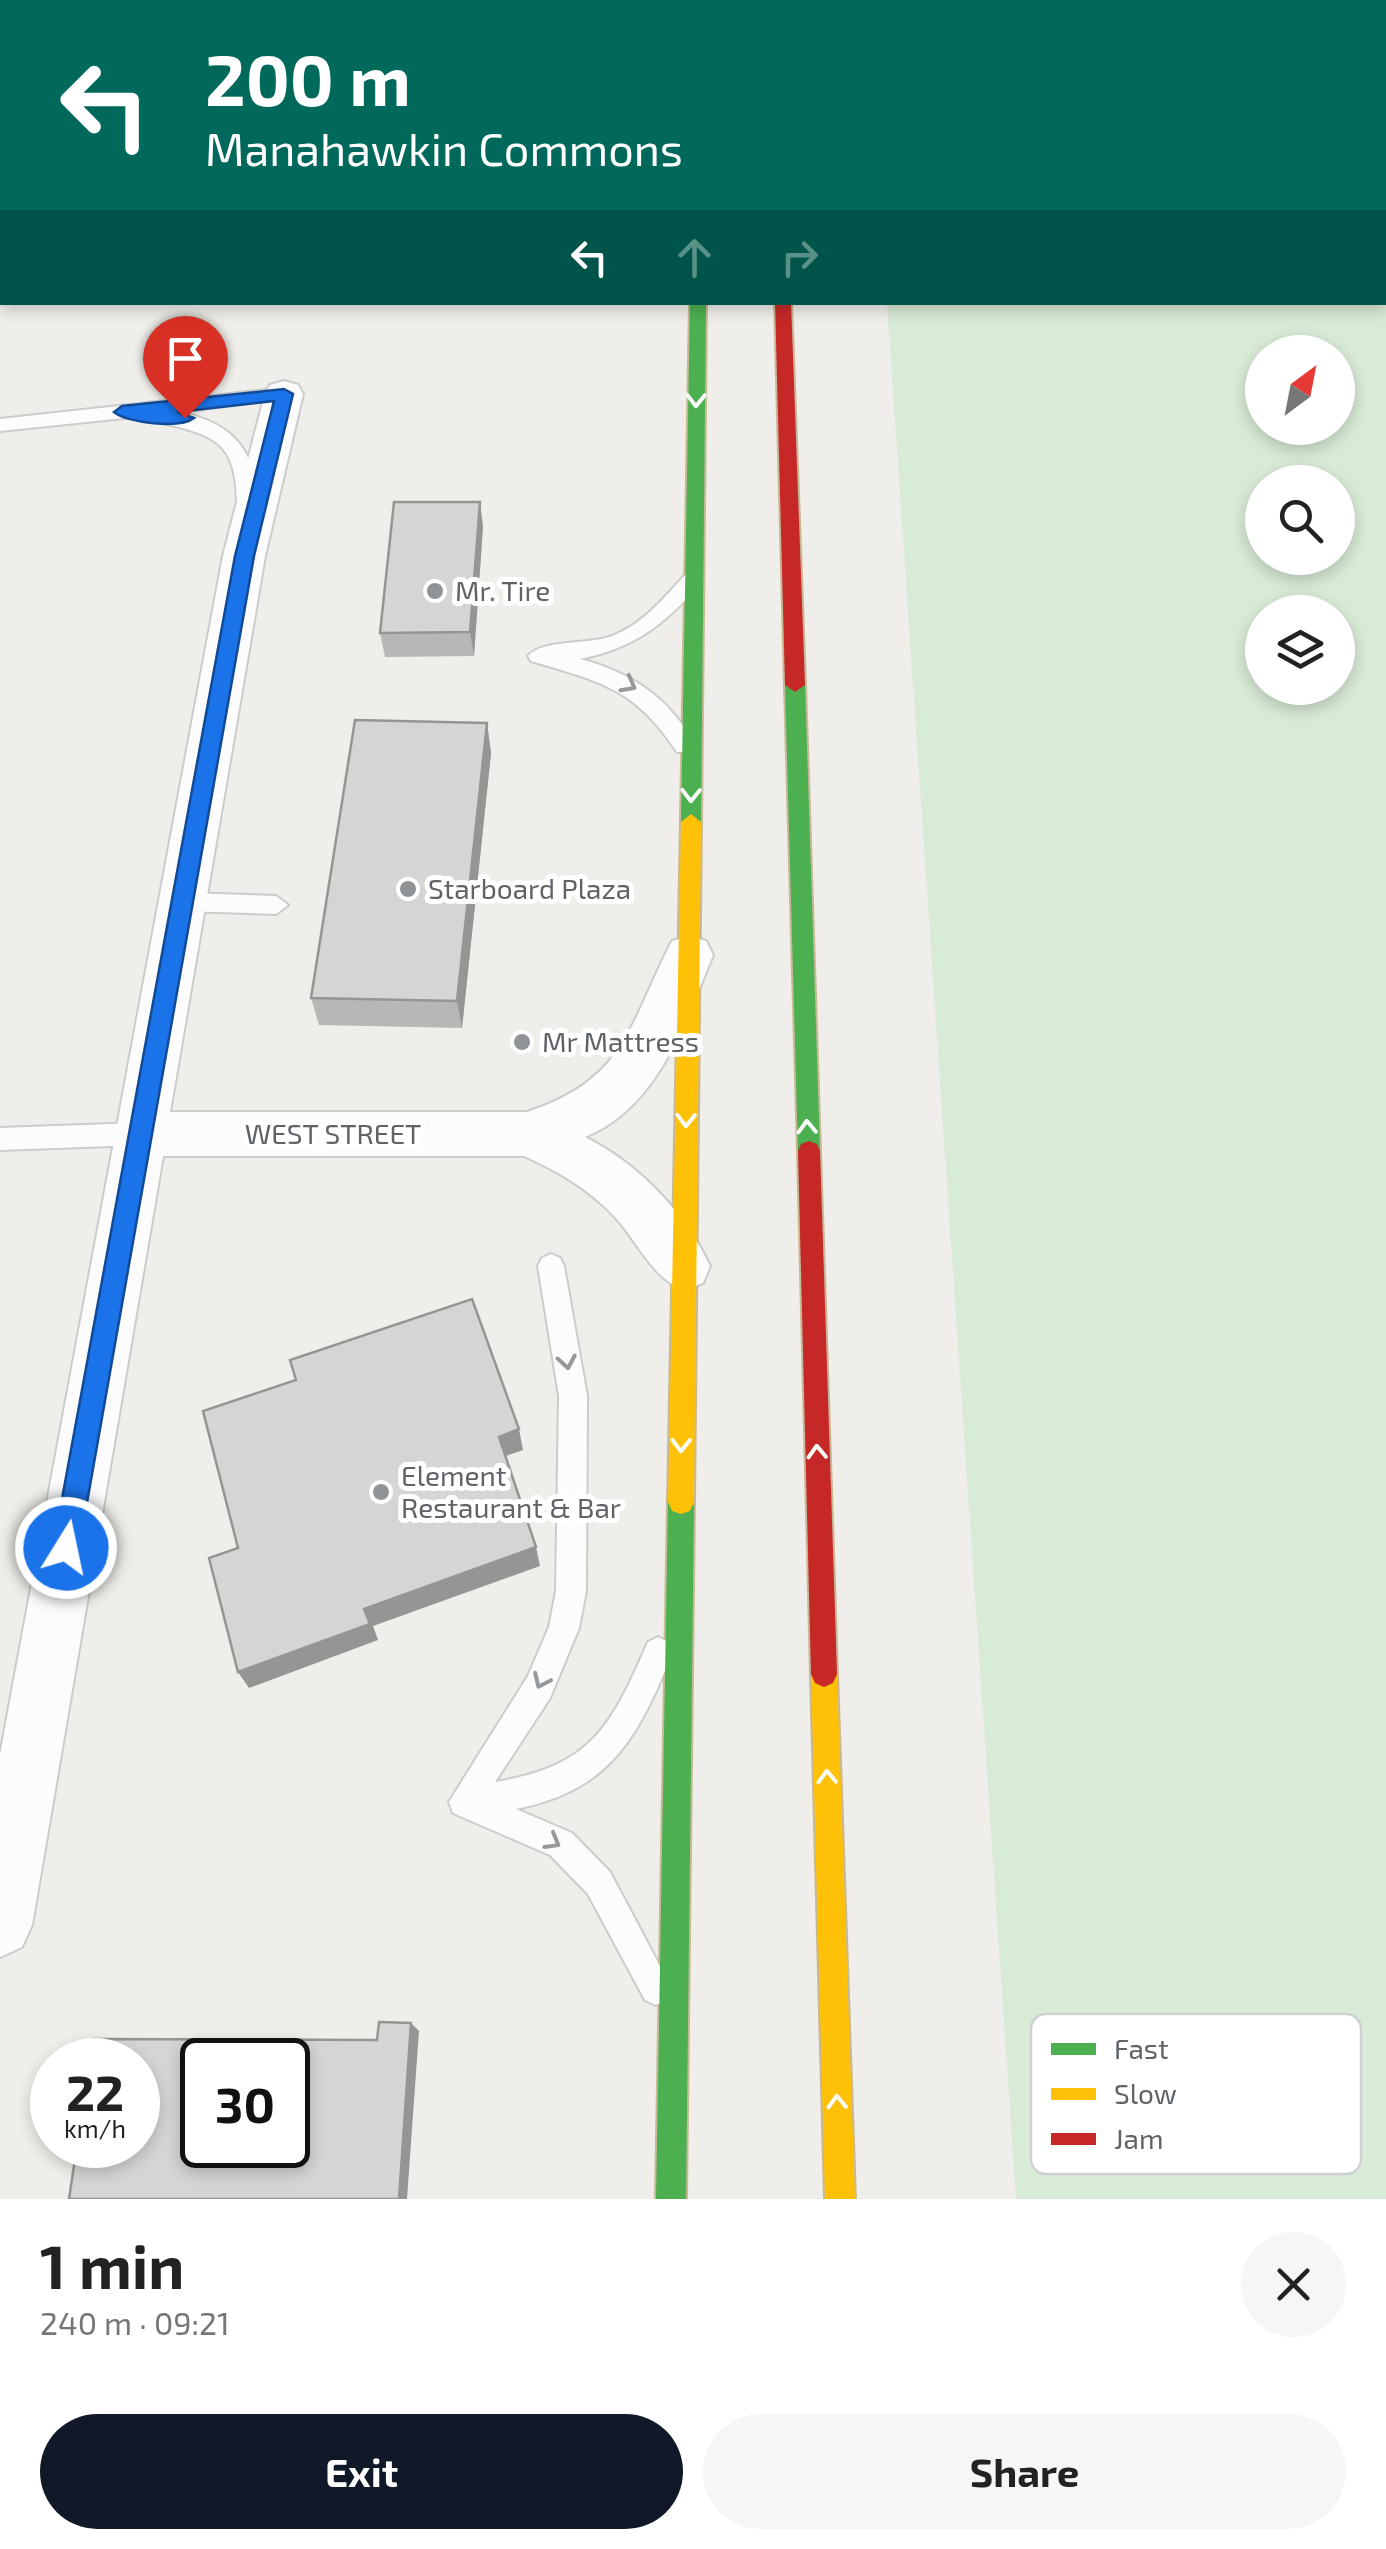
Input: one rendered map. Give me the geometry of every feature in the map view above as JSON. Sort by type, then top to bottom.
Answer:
[{"type":"highway","points":[[671,2199],[698,305]]},
{"type":"highway","points":[[782,305],[840,2199]]},
{"type":"street","points":[[0,1924],[244,556],[284,394]]},
{"type":"street","name":"WEST STREET","points":[[139,1134],[527,1134],[584,1115],[618,1086],[644,1052],[688,956]]},
{"type":"street","name":"WEST STREET","points":[[527,1134],[584,1157],[618,1184],[649,1216],[684,1266]]},
{"type":"lane","points":[[0,425],[284,394]]},
{"type":"lane","points":[[122,412],[185,418],[232,442],[244,456],[248,477],[244,556]]},
{"type":"lane","points":[[691,755],[663,710],[638,687],[608,673],[539,656],[624,642],[652,626],[694,579]]},
{"type":"lane","points":[[184,902],[276,905]]},
{"type":"lane","points":[[0,1139],[139,1134]]},
{"type":"lane","points":[[464,1802],[540,1687],[564,1628],[571,1590],[572,1396],[551,1266]]},
{"type":"lane","points":[[464,1802],[552,1786],[587,1766],[630,1719],[679,1602]]},
{"type":"lane","points":[[464,1802],[561,1844],[599,1883],[674,2022]]},
{"type":"green space","points":[[887,305],[1386,305],[1386,2199],[1016,2199]]},
{"type":"building","name":"Mr. Tire","points":[[394,502],[480,502],[470,632],[380,633]]},
{"type":"building","name":"Starboard Plaza","points":[[355,720],[487,723],[457,1001],[311,998]]},
{"type":"building","points":[[472,1299],[519,1429],[499,1437],[536,1547],[364,1609],[370,1624],[238,1672],[209,1558],[238,1548],[203,1411],[296,1380],[290,1360]]},
{"type":"building","points":[[379,2022],[411,2023],[399,2199],[69,2199],[74,2168],[160,2168],[160,2039],[180,2039],[180,2168],[310,2168],[310,2040],[377,2040]]},
{"type":"traffic: fast","points":[[691,822],[698,305]]},
{"type":"traffic: fast","points":[[795,685],[809,1151]]},
{"type":"traffic: fast","points":[[671,2199],[681,1502]]},
{"type":"traffic: slow","points":[[681,1502],[691,822]]},
{"type":"traffic: slow","points":[[824,1674],[840,2199]]},
{"type":"traffic: jam","points":[[783,305],[795,685]]},
{"type":"traffic: jam","points":[[809,1151],[824,1674]]},
{"type":"place","name":"Mr. Tire","points":[[435,591]]},
{"type":"place","name":"Starboard Plaza","points":[[408,889]]},
{"type":"place","name":"Mr Mattress","points":[[522,1042]]},
{"type":"place","name":"Element Restaurant & Bar","points":[[381,1492]]},
{"type":"route","points":[[66,1548],[244,556],[284,394],[122,412],[185,418]]}]
